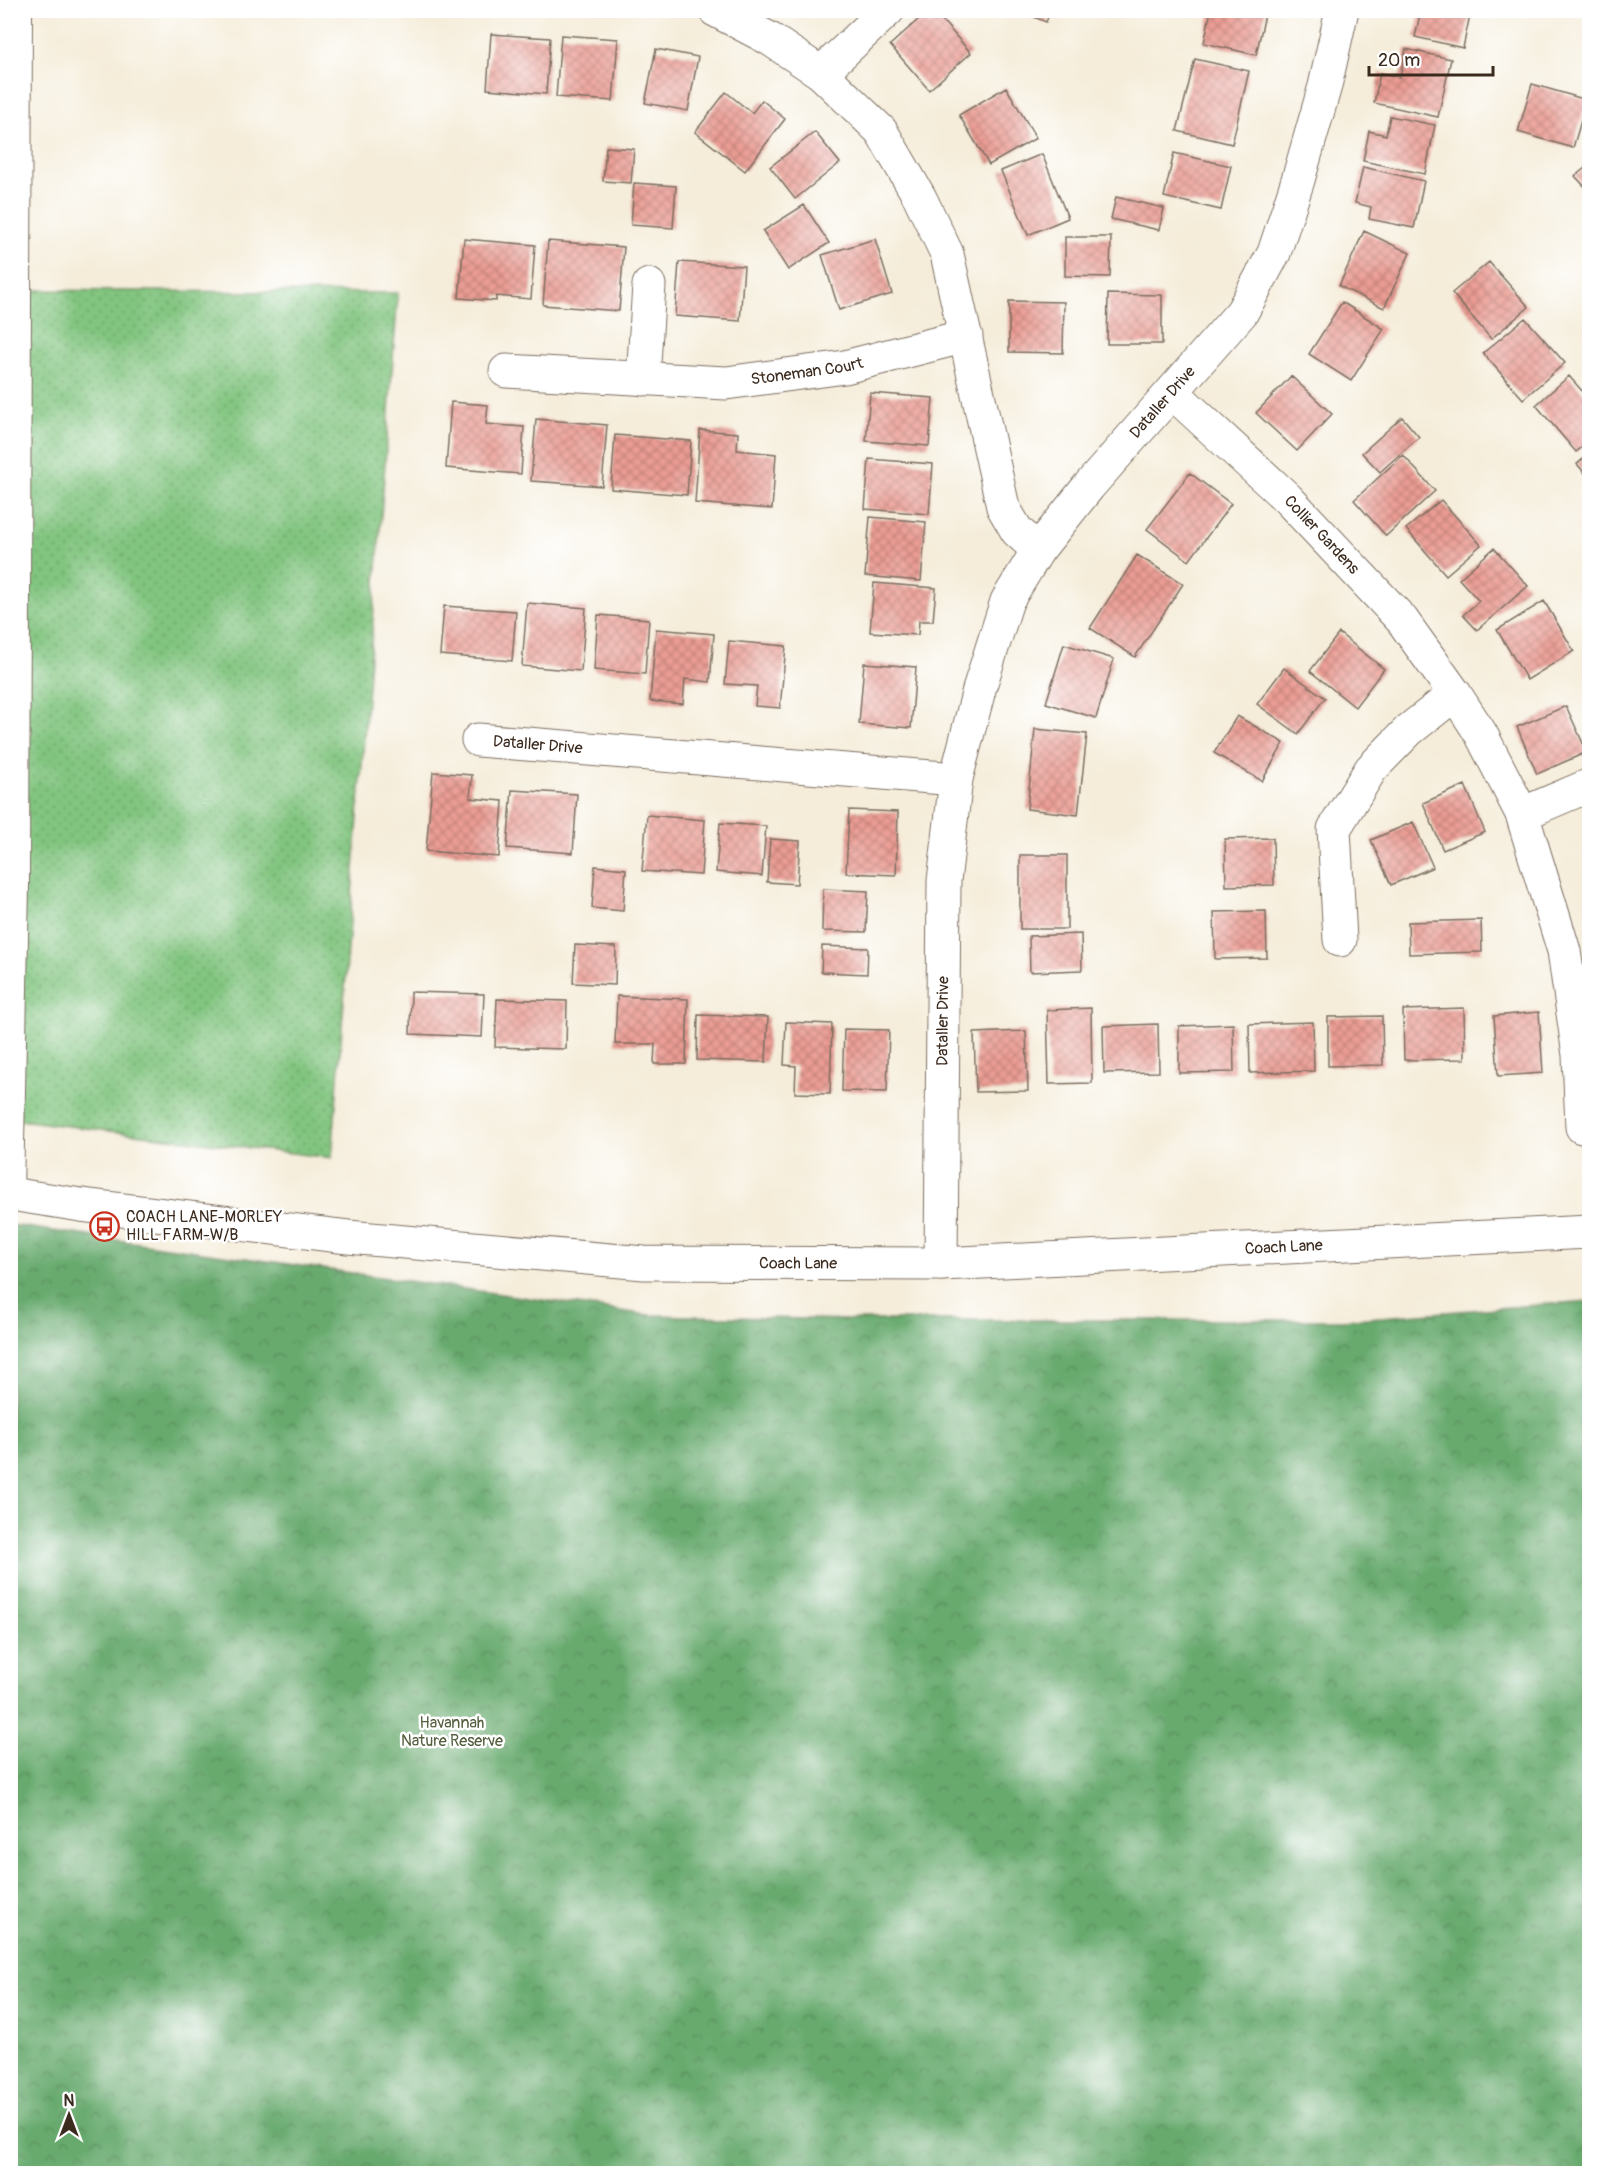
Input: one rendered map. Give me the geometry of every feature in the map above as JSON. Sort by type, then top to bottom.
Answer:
[{"type":"street","points":[[715,10],[770,39],[820,73],[881,131],[920,198],[946,254],[1003,507],[1017,531],[1038,550]]},
{"type":"street","points":[[820,73],[888,10]]},
{"type":"street","name":"Dataller Drive","points":[[941,1264],[944,881],[956,778],[980,686],[1006,601],[1038,550],[1089,486],[1242,312],[1274,253],[1322,96],[1342,10]]},
{"type":"street","points":[[643,378],[649,285]]},
{"type":"street","name":"Stoneman Court","points":[[506,371],[726,383],[845,368],[966,336]]},
{"type":"street","name":"Collier Gardens","points":[[1172,392],[1287,498],[1393,611],[1455,694],[1481,734],[1522,814],[1564,951],[1579,1055],[1582,1127]]},
{"type":"street","points":[[1340,940],[1334,829],[1371,769],[1409,730],[1455,694]]},
{"type":"street","name":"Dataller Drive","points":[[478,740],[956,778]]},
{"type":"street","points":[[1522,814],[1590,785]]},
{"type":"street","name":"Coach Lane","points":[[11,1194],[348,1237],[644,1263],[941,1264],[1590,1232]]},
{"type":"lane","points":[[11,1194],[17,886],[20,10]]},
{"type":"green space","points":[[11,290],[398,293],[332,1158],[11,1119]]},
{"type":"green space","name":"Havannah Nature Reserve","points":[[11,1225],[649,1315],[848,1320],[1342,1320],[1589,1301],[1589,2173],[11,2173]]},
{"type":"building","points":[[929,10],[933,10],[971,53],[929,90],[890,45]]},
{"type":"building","points":[[1018,10],[1051,10],[1046,22]]},
{"type":"building","points":[[1211,10],[1266,10],[1256,55],[1204,43]]},
{"type":"building","points":[[1421,10],[1471,10],[1463,48],[1415,37]]},
{"type":"building","points":[[491,34],[550,38],[546,94],[487,89]]},
{"type":"building","points":[[561,35],[618,39],[613,101],[556,97]]},
{"type":"building","points":[[656,49],[698,57],[688,111],[645,103]]},
{"type":"building","points":[[1406,49],[1451,59],[1438,117],[1374,103],[1380,73],[1400,77]]},
{"type":"building","points":[[1195,59],[1249,71],[1232,144],[1177,131]]},
{"type":"building","points":[[1532,84],[1587,100],[1573,148],[1518,132]]},
{"type":"building","points":[[1006,87],[1036,138],[989,165],[959,115]]},
{"type":"building","points":[[726,92],[752,113],[762,100],[785,119],[745,171],[695,132]]},
{"type":"building","points":[[1390,116],[1435,125],[1425,174],[1363,161],[1369,131],[1386,135]]},
{"type":"building","points":[[815,132],[840,163],[795,199],[770,167]]},
{"type":"building","points":[[606,147],[634,149],[631,183],[603,181]]},
{"type":"building","points":[[1174,153],[1231,166],[1221,210],[1164,197]]},
{"type":"building","points":[[1042,154],[1068,218],[1028,235],[1001,171]]},
{"type":"building","points":[[1590,164],[1590,192],[1575,176]]},
{"type":"building","points":[[1363,167],[1424,181],[1414,228],[1369,219],[1371,207],[1355,203]]},
{"type":"building","points":[[634,183],[676,186],[673,228],[631,225]]},
{"type":"building","points":[[1116,197],[1164,208],[1159,230],[1111,219]]},
{"type":"building","points":[[804,205],[829,243],[788,270],[763,231]]},
{"type":"building","points":[[1364,231],[1410,253],[1384,308],[1339,286]]},
{"type":"building","points":[[1065,237],[1111,237],[1110,277],[1065,276]]},
{"type":"building","points":[[464,239],[535,245],[531,299],[496,296],[496,301],[459,298]]},
{"type":"building","points":[[875,239],[892,294],[839,310],[822,255]]},
{"type":"building","points":[[548,241],[624,247],[619,311],[543,305]]},
{"type":"building","points":[[679,262],[744,266],[740,321],[675,316]]},
{"type":"building","points":[[1489,262],[1529,307],[1491,339],[1452,293]]},
{"type":"building","points":[[1108,294],[1162,295],[1162,344],[1107,344]]},
{"type":"building","points":[[1009,301],[1064,302],[1063,353],[1009,352]]},
{"type":"building","points":[[1342,302],[1384,329],[1351,381],[1309,354]]},
{"type":"building","points":[[1525,318],[1565,363],[1523,399],[1483,353]]},
{"type":"building","points":[[1291,376],[1332,414],[1297,451],[1256,413]]},
{"type":"building","points":[[1569,376],[1590,400],[1590,441],[1576,452],[1536,405]]},
{"type":"building","points":[[870,393],[933,398],[929,446],[866,441]]},
{"type":"building","points":[[451,402],[488,405],[486,424],[524,427],[521,474],[446,468]]},
{"type":"building","points":[[1402,417],[1419,437],[1380,472],[1362,453]]},
{"type":"building","points":[[536,419],[607,425],[602,486],[531,481]]},
{"type":"building","points":[[700,430],[738,433],[737,450],[776,454],[772,509],[695,503]]},
{"type":"building","points":[[615,435],[691,441],[687,495],[611,489]]},
{"type":"building","points":[[1590,453],[1590,479],[1577,464]]},
{"type":"building","points":[[1403,455],[1435,491],[1386,536],[1354,500]]},
{"type":"building","points":[[869,459],[933,464],[929,514],[865,509]]},
{"type":"building","points":[[1190,473],[1231,504],[1189,561],[1147,529]]},
{"type":"building","points":[[1441,500],[1481,545],[1446,575],[1406,529]]},
{"type":"building","points":[[870,517],[926,522],[921,581],[865,576]]},
{"type":"building","points":[[1494,548],[1528,586],[1477,630],[1463,615],[1479,601],[1459,579]]},
{"type":"building","points":[[1137,555],[1183,584],[1135,657],[1090,628]]},
{"type":"building","points":[[874,583],[936,588],[933,621],[919,621],[918,635],[870,632]]},
{"type":"building","points":[[1544,601],[1574,651],[1527,680],[1497,630]]},
{"type":"building","points":[[527,603],[586,608],[581,671],[522,666]]},
{"type":"building","points":[[444,606],[516,611],[512,661],[440,655]]},
{"type":"building","points":[[598,615],[649,619],[645,674],[594,670]]},
{"type":"building","points":[[656,629],[714,634],[710,682],[685,679],[683,704],[650,701]]},
{"type":"building","points":[[1339,633],[1384,669],[1355,707],[1310,671]]},
{"type":"building","points":[[729,641],[786,646],[780,708],[755,706],[757,686],[725,684]]},
{"type":"building","points":[[1064,644],[1114,659],[1096,718],[1046,703]]},
{"type":"building","points":[[864,663],[916,667],[911,728],[859,724]]},
{"type":"building","points":[[1284,668],[1325,698],[1298,734],[1257,704]]},
{"type":"building","points":[[1566,706],[1587,752],[1537,774],[1517,727]]},
{"type":"building","points":[[1237,716],[1284,743],[1262,781],[1214,753]]},
{"type":"building","points":[[1035,729],[1087,734],[1078,815],[1027,809]]},
{"type":"building","points":[[433,772],[472,775],[470,798],[503,801],[499,857],[426,851]]},
{"type":"building","points":[[1465,785],[1485,832],[1443,850],[1423,803]]},
{"type":"building","points":[[512,790],[577,794],[573,853],[507,848]]},
{"type":"building","points":[[849,810],[898,812],[896,875],[846,873]]},
{"type":"building","points":[[647,815],[705,820],[701,875],[642,871]]},
{"type":"building","points":[[1413,822],[1433,867],[1391,885],[1371,840]]},
{"type":"building","points":[[720,823],[766,826],[762,876],[716,872]]},
{"type":"building","points":[[1273,838],[1274,885],[1226,886],[1225,839]]},
{"type":"building","points":[[770,839],[800,841],[797,884],[767,882]]},
{"type":"building","points":[[1020,855],[1067,855],[1067,929],[1020,929]]},
{"type":"building","points":[[595,866],[626,869],[623,911],[592,908]]},
{"type":"building","points":[[823,889],[868,891],[866,932],[822,931]]},
{"type":"building","points":[[1266,911],[1267,958],[1215,959],[1214,912]]},
{"type":"building","points":[[1481,920],[1482,952],[1409,954],[1408,922]]},
{"type":"building","points":[[1081,934],[1082,970],[1030,972],[1029,936]]},
{"type":"building","points":[[575,945],[616,947],[615,985],[573,983]]},
{"type":"building","points":[[822,946],[868,948],[867,974],[821,972]]},
{"type":"building","points":[[411,992],[484,994],[482,1037],[410,1034]]},
{"type":"building","points":[[617,996],[688,999],[686,1064],[654,1064],[655,1044],[615,1044]]},
{"type":"building","points":[[497,999],[567,1001],[566,1049],[495,1047]]},
{"type":"building","points":[[1091,1008],[1092,1083],[1049,1084],[1047,1010]]},
{"type":"building","points":[[1464,1008],[1465,1059],[1404,1060],[1403,1010]]},
{"type":"building","points":[[1539,1012],[1543,1073],[1498,1076],[1494,1016]]},
{"type":"building","points":[[698,1015],[768,1017],[766,1062],[697,1060]]},
{"type":"building","points":[[1382,1016],[1383,1065],[1328,1066],[1328,1017]]},
{"type":"building","points":[[786,1022],[832,1024],[830,1094],[795,1093],[796,1066],[784,1065]]},
{"type":"building","points":[[1313,1022],[1314,1071],[1250,1073],[1249,1024]]},
{"type":"building","points":[[1158,1024],[1159,1072],[1104,1073],[1103,1026]]},
{"type":"building","points":[[1233,1024],[1234,1072],[1179,1073],[1179,1026]]},
{"type":"building","points":[[844,1029],[889,1030],[887,1092],[842,1091]]},
{"type":"building","points":[[1026,1031],[1028,1091],[976,1092],[974,1033]]},
{"type":"place","name":"COACH LANE-MORLEY HILL FARM-W/B","points":[[105,1226]]}]
